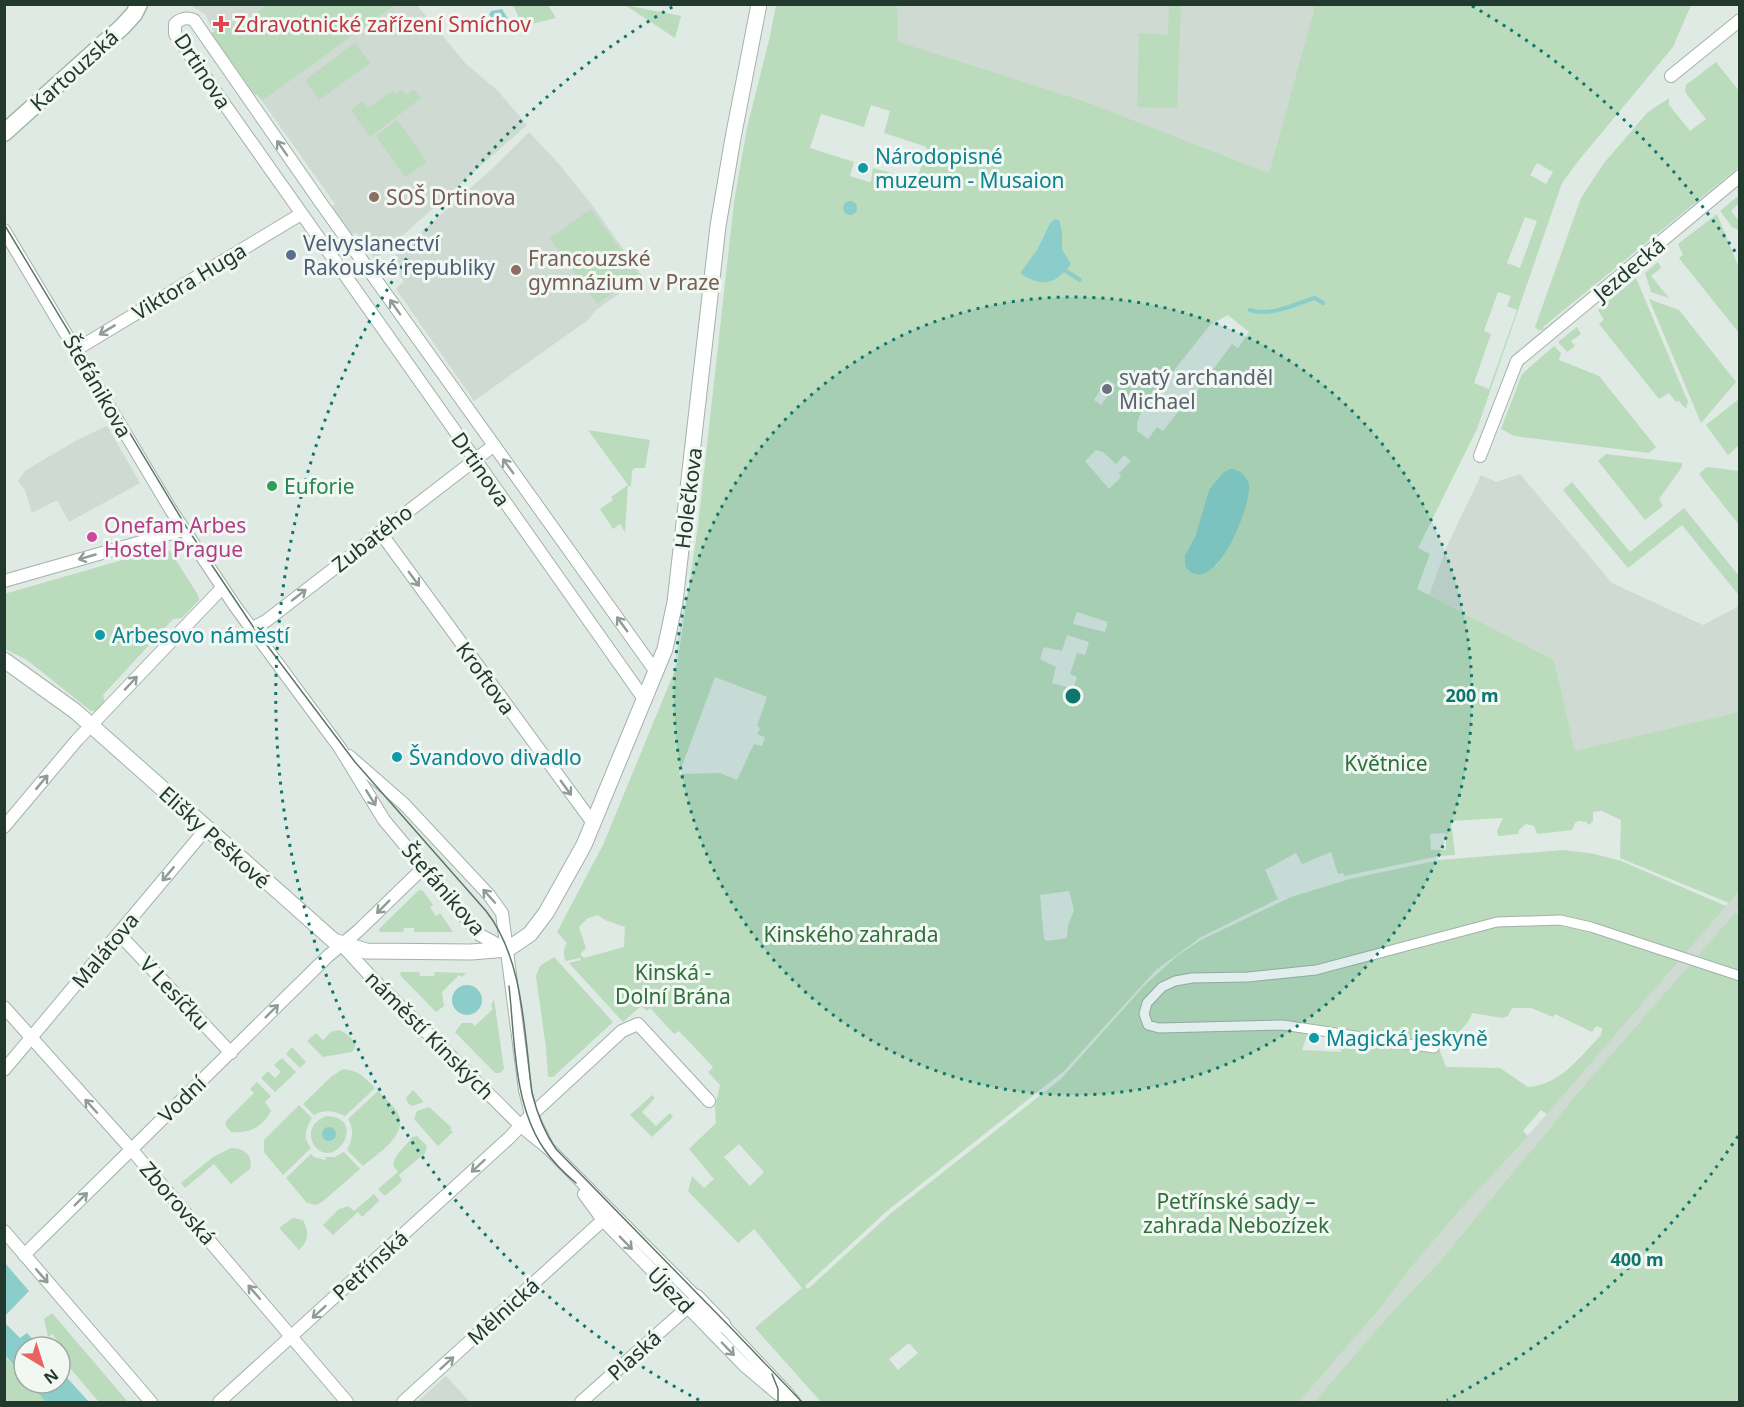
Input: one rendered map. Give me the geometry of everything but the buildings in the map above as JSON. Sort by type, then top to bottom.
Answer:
[{"type":"main road","name":"Kartouzská","points":[[4,133],[122,27],[134,14],[139,4]]},
{"type":"street","name":"Holečkova","points":[[506,949],[524,940],[538,925],[576,861],[665,649],[675,602],[717,235],[759,4]]},
{"type":"street","name":"Drtinova","points":[[644,699],[175,34],[175,24],[179,20],[184,18],[194,20],[493,446],[656,672]]},
{"type":"street","points":[[1671,76],[1740,20]]},
{"type":"street","name":"Jezdecká","points":[[1480,456],[1517,361],[1740,176]]},
{"type":"street","name":"Viktora Huga","points":[[77,349],[301,214]]},
{"type":"street","name":"Štefánikova","points":[[4,230],[183,530]]},
{"type":"street","name":"Zubatého","points":[[251,629],[266,621],[493,446]]},
{"type":"street","points":[[4,580],[183,530],[222,588],[77,740],[4,827]]},
{"type":"street","name":"Kroftova","points":[[380,532],[593,824]]},
{"type":"street","name":"Štefánikova","points":[[222,588],[340,748],[384,820],[480,935],[506,949]]},
{"type":"street","points":[[4,660],[75,711],[92,726]]},
{"type":"street","name":"Elišky Peškové","points":[[92,726],[327,936],[341,944]]},
{"type":"street","name":"Štefánikova","points":[[340,748],[404,804],[496,903],[504,918],[506,949]]},
{"type":"street","name":"Malátova","points":[[4,1070],[206,829]]},
{"type":"street","points":[[341,944],[358,931],[423,867]]},
{"type":"street","points":[[1434,1048],[1283,1025],[1159,1028],[1148,1025],[1144,1014],[1147,1003],[1153,995],[1162,987],[1175,981],[1316,970],[1497,922],[1560,920],[1591,927],[1740,976]]},
{"type":"street","name":"V Lesíčku","points":[[119,934],[231,1053]]},
{"type":"street","name":"náměstí Kinských","points":[[341,944],[366,951],[386,952],[471,952],[506,949],[512,979],[525,1090],[531,1114]]},
{"type":"street","name":"náměstí Kinských","points":[[341,944],[373,979],[521,1126]]},
{"type":"street","name":"Vodní","points":[[24,1255],[341,944]]},
{"type":"street","name":"Zborovská","points":[[4,1007],[130,1149],[347,1402]]},
{"type":"street","points":[[531,1114],[622,1031],[638,1024],[709,1101]]},
{"type":"street","name":"Petřínská","points":[[219,1402],[521,1126],[531,1114]]},
{"type":"street","name":"Újezd","points":[[531,1114],[548,1148]]},
{"type":"street","name":"Újezd","points":[[521,1126],[548,1148],[692,1302],[746,1367],[778,1394],[793,1402]]},
{"type":"street","name":"Újezd","points":[[563,1164],[603,1220],[692,1302],[723,1325],[793,1402]]},
{"type":"street","name":"Mělnická","points":[[403,1402],[603,1220]]},
{"type":"street","points":[[4,1231],[151,1402]]},
{"type":"street","name":"Plaská","points":[[581,1402],[692,1302]]},
{"type":"shaded area","points":[[1313,4],[1315,11],[1269,173],[1084,101],[778,5]]},
{"type":"shaded area","name":"Zdravotnické zařízení Smíchov","points":[[190,5],[267,5],[250,17],[214,32],[205,14]]},
{"type":"shaded area","points":[[395,5],[417,5],[466,64],[498,91],[527,125],[375,260],[356,233],[351,234],[337,215],[332,207],[335,204],[262,101]]},
{"type":"shaded area","name":"Francouzské gymnázium v Praze","points":[[529,132],[560,165],[595,209],[643,277],[596,310],[588,320],[474,401],[396,289],[404,281],[387,263],[495,166]]},
{"type":"shaded area","points":[[107,426],[140,483],[69,522],[57,500],[32,513],[25,490],[18,481],[26,470],[79,439]]},
{"type":"shaded area","points":[[1520,474],[1612,583],[1703,625],[1739,606],[1739,712],[1575,752],[1554,660],[1429,595],[1447,546],[1481,475],[1496,482]]},
{"type":"shaded area","points":[[1739,890],[1739,909],[1517,1167],[1442,1259],[1391,1313],[1314,1402],[1299,1402],[1382,1306],[1459,1211],[1539,1123]]},
{"type":"shaded area","points":[[446,1376],[470,1402],[417,1402]]},
{"type":"green space","points":[[267,5],[395,5],[262,101],[255,95],[211,33],[250,17]]},
{"type":"green space","points":[[513,5],[548,5],[556,18],[523,26]]},
{"type":"green space","points":[[625,5],[681,16],[675,38]]},
{"type":"green space","name":"Kinského zahrada","points":[[776,5],[897,5],[898,42],[1084,101],[1269,173],[1314,11],[1313,5],[1691,5],[1673,47],[1562,183],[1477,429],[1418,548],[1430,554],[1417,589],[1554,660],[1575,751],[1739,712],[1739,890],[1729,903],[1620,858],[1621,820],[1602,811],[1593,812],[1593,821],[1589,825],[1579,821],[1575,823],[1572,830],[1537,834],[1534,826],[1526,824],[1518,834],[1498,836],[1497,831],[1503,818],[1451,821],[1455,855],[1439,856],[1345,876],[1343,873],[1338,874],[1331,852],[1302,864],[1296,853],[1265,870],[1278,899],[1201,937],[1156,970],[1064,1071],[887,1211],[805,1286],[808,1289],[890,1214],[1061,1079],[1144,986],[1178,955],[1201,940],[1291,897],[1350,879],[1439,860],[1563,850],[1595,854],[1621,861],[1726,906],[1547,1114],[1541,1110],[1523,1131],[1528,1136],[1459,1211],[1382,1306],[1299,1402],[821,1402],[755,1328],[802,1288],[754,1229],[738,1243],[688,1191],[692,1176],[704,1188],[714,1179],[689,1149],[716,1123],[715,1106],[720,1085],[708,1072],[713,1067],[679,1031],[674,1034],[650,1008],[647,1011],[641,1006],[623,1022],[569,963],[581,960],[580,958],[566,961],[565,959],[564,950],[567,943],[557,932],[603,845],[677,665],[698,526],[734,202],[747,128]],"holes":[[[871,105],[890,111],[884,133],[927,147],[917,180],[873,168],[869,182],[850,176],[854,162],[810,148],[821,114],[864,127]],[[1537,163],[1553,172],[1546,184],[1530,175]],[[1525,217],[1537,221],[1520,268],[1507,263]],[[1050,223],[1062,233],[1062,249],[1071,264],[1021,274],[1037,250]],[[1498,292],[1511,296],[1507,306],[1517,310],[1489,389],[1474,383],[1491,334],[1484,331]],[[1228,315],[1249,332],[1238,348],[1232,344],[1184,409],[1182,407],[1163,431],[1157,427],[1148,439],[1137,431],[1141,412],[1210,325]],[[1107,379],[1116,385],[1101,405],[1094,400]],[[1096,450],[1103,452],[1116,464],[1124,455],[1131,461],[1119,473],[1121,477],[1109,489],[1085,461]],[[1209,490],[1243,515],[1227,550],[1216,566],[1185,566],[1185,555],[1195,537]],[[1077,612],[1108,622],[1105,632],[1073,624]],[[1067,635],[1089,642],[1085,655],[1077,653],[1070,674],[1077,677],[1073,689],[1052,683],[1056,667],[1040,659],[1044,647],[1062,651]],[[715,677],[767,697],[757,726],[760,728],[757,734],[765,737],[762,746],[754,744],[737,780],[720,773],[679,774]],[[1446,833],[1446,850],[1431,850],[1430,834]],[[1069,891],[1074,910],[1068,926],[1067,938],[1047,941],[1044,939],[1040,895]],[[598,915],[625,927],[624,947],[584,958],[580,954],[586,948],[579,927],[588,918]],[[1512,1008],[1531,1008],[1553,1017],[1555,1014],[1592,1032],[1596,1026],[1602,1028],[1601,1035],[1569,1068],[1550,1081],[1528,1087],[1500,1068],[1446,1067],[1438,1046],[1458,1032],[1472,1013],[1502,1018],[1508,1016]],[[1307,1035],[1338,1037],[1341,1052],[1302,1050]],[[739,1144],[764,1172],[750,1186],[724,1157]],[[909,1343],[918,1353],[898,1370],[889,1359]]]},
{"type":"green space","points":[[1169,5],[1181,5],[1177,108],[1137,107],[1139,33],[1168,35]]},
{"type":"green space","points":[[355,43],[370,63],[319,100],[305,80]]},
{"type":"green space","points":[[1716,62],[1739,91],[1739,167],[1539,331],[1535,327],[1581,198],[1604,163],[1648,112],[1669,98],[1669,105],[1690,131],[1706,119],[1685,92],[1686,85]]},
{"type":"green space","points":[[414,89],[421,98],[370,137],[351,110],[363,101],[368,108],[393,91],[396,95],[402,90],[406,95]]},
{"type":"green space","points":[[397,120],[427,162],[405,177],[376,136]]},
{"type":"green space","points":[[1738,196],[1739,203],[1731,211],[1739,221],[1739,230],[1732,227],[1720,211]]},
{"type":"green space","points":[[591,209],[638,274],[597,304],[550,238]]},
{"type":"green space","points":[[1717,214],[1739,268],[1739,333],[1679,258],[1683,255],[1678,244]]},
{"type":"green space","points":[[1658,262],[1661,268],[1651,276],[1669,298],[1651,292],[1645,273]]},
{"type":"green space","points":[[1636,278],[1688,401],[1686,409],[1669,393],[1659,399],[1599,324],[1604,320],[1598,310]]},
{"type":"green space","points":[[1649,299],[1679,310],[1736,382],[1701,423]]},
{"type":"green space","points":[[1577,327],[1581,334],[1571,341],[1575,346],[1567,352],[1558,342]]},
{"type":"green space","points":[[1554,346],[1561,353],[1559,360],[1599,376],[1656,447],[1649,453],[1514,436],[1501,429],[1522,374]]},
{"type":"green space","points":[[1739,399],[1739,445],[1728,455],[1706,425]]},
{"type":"green space","points":[[588,430],[650,440],[645,468],[635,468],[632,471],[631,486],[628,486],[625,532],[620,524],[613,529],[600,509],[613,500],[611,497],[628,485]]},
{"type":"green space","points":[[1606,454],[1682,463],[1682,467],[1659,499],[1663,506],[1645,520],[1598,461]]},
{"type":"green space","points":[[1707,467],[1739,471],[1739,525],[1699,474]]},
{"type":"green space","points":[[1572,482],[1630,552],[1684,508],[1739,576],[1739,593],[1682,525],[1628,568],[1563,490]]},
{"type":"green space","points":[[164,548],[170,551],[199,600],[182,618],[173,619],[103,695],[105,705],[97,711],[91,711],[27,660],[5,649],[4,594]]},
{"type":"green space","points":[[419,890],[423,891],[433,905],[430,907],[436,916],[440,913],[453,932],[414,932],[414,928],[404,928],[403,932],[380,932],[379,929]]},
{"type":"green space","points":[[1736,912],[1739,914],[1739,1402],[1314,1402],[1391,1313],[1442,1259],[1571,1101]]},
{"type":"green space","points":[[554,957],[613,1022],[553,1077],[548,1077],[536,976],[540,966]]},
{"type":"green space","points":[[401,972],[419,972],[420,976],[434,976],[435,972],[466,973],[462,977],[459,975],[442,992],[444,1006],[436,1012],[400,975]]},
{"type":"green space","points":[[494,999],[504,1069],[500,1073],[495,1073],[455,1032],[462,1023],[472,1023],[475,1026],[493,1009],[491,1006]]},
{"type":"green space","points":[[338,1030],[351,1038],[356,1045],[352,1052],[323,1057],[307,1041],[316,1033],[323,1040],[331,1032]]},
{"type":"green space","points":[[292,1047],[306,1062],[300,1068],[286,1054]]},
{"type":"green space","points":[[282,1058],[296,1072],[275,1092],[261,1078],[268,1071],[275,1078],[281,1072],[274,1065]]},
{"type":"green space","points":[[343,1069],[361,1075],[375,1088],[345,1116],[330,1111],[314,1115],[303,1104],[332,1076]]},
{"type":"green space","points":[[257,1082],[271,1096],[265,1102],[271,1111],[255,1128],[244,1132],[231,1132],[226,1126],[226,1121],[254,1093],[250,1089]]},
{"type":"green space","points":[[413,1090],[424,1102],[412,1106],[408,1103],[406,1098]]},
{"type":"green space","points":[[378,1091],[398,1113],[399,1129],[390,1143],[363,1166],[347,1150],[352,1134],[348,1119]]},
{"type":"green space","points":[[652,1095],[655,1098],[642,1112],[656,1126],[670,1113],[673,1117],[652,1137],[630,1115]]},
{"type":"green space","points":[[299,1105],[312,1118],[306,1133],[311,1148],[283,1175],[264,1152],[264,1140]]},
{"type":"green space","points":[[429,1107],[452,1128],[450,1130],[453,1132],[438,1146],[414,1119],[417,1111]]},
{"type":"green space","points":[[327,1116],[339,1119],[346,1125],[347,1133],[344,1142],[330,1153],[322,1152],[314,1145],[311,1136],[311,1131],[318,1120]]},
{"type":"green space","points":[[417,1136],[427,1146],[425,1153],[399,1175],[402,1181],[384,1195],[378,1189],[398,1172],[393,1165],[396,1157],[412,1137]]},
{"type":"green space","points":[[231,1148],[244,1151],[251,1162],[250,1169],[231,1184],[214,1164],[185,1188],[181,1183],[213,1157]]},
{"type":"green space","points":[[313,1152],[311,1154],[314,1157],[325,1160],[326,1158],[323,1157],[335,1157],[344,1152],[360,1169],[316,1205],[307,1203],[286,1178]]},
{"type":"green space","points":[[374,1194],[378,1202],[362,1217],[358,1212],[333,1235],[323,1225],[339,1209],[348,1206],[354,1211]]},
{"type":"green space","points":[[293,1218],[303,1220],[306,1228],[306,1240],[299,1250],[279,1228]]},
{"type":"green space","points":[[52,1313],[71,1335],[48,1335],[44,1319]]},
{"type":"green space","points":[[72,1336],[128,1402],[99,1402],[72,1370]]},
{"type":"green space","points":[[4,1355],[12,1364],[12,1395],[40,1395],[46,1402],[5,1402]]},
{"type":"water","points":[[502,9],[508,19],[506,23],[494,20],[489,15],[491,11]]},
{"type":"water","points":[[847,201],[853,201],[857,208],[853,215],[847,215],[843,211],[843,205]]},
{"type":"water","points":[[1055,219],[1059,220],[1062,232],[1062,249],[1071,264],[1054,280],[1036,281],[1021,272],[1037,250],[1050,223]]},
{"type":"water","points":[[1230,469],[1240,472],[1249,486],[1244,513],[1228,548],[1218,562],[1207,572],[1196,574],[1185,566],[1185,555],[1195,537],[1209,490],[1223,473]]},
{"type":"water","points":[[467,985],[473,986],[481,994],[481,1006],[473,1014],[467,1015],[461,1014],[453,1006],[452,1000],[453,994],[461,986]]},
{"type":"water","points":[[329,1127],[334,1129],[336,1134],[334,1139],[329,1141],[324,1139],[322,1134],[324,1129]]},
{"type":"water","points":[[4,1262],[29,1291],[5,1316],[4,1316]]},
{"type":"water","points":[[4,1322],[17,1335],[12,1335],[12,1363],[5,1355]]},
{"type":"water","points":[[72,1383],[89,1402],[46,1402],[40,1395],[72,1395]]},
{"type":"waterway","points":[[1063,269],[1080,280]]},
{"type":"waterway","points":[[1250,310],[1274,311],[1315,298],[1323,303]]},
{"type":"tram line","points":[[4,224],[187,528],[254,628],[355,762],[486,911],[499,930],[508,951],[520,998],[532,1093],[541,1122],[556,1149],[802,1402]]},
{"type":"tram line","points":[[509,986],[517,1070],[526,1112],[544,1149],[576,1183]]},
{"type":"tram line","points":[[772,1374],[778,1389],[778,1402]]},
{"type":"place","name":"Zdravotnické zařízení Smíchov","points":[[221,24]]},
{"type":"place","name":"Národopisné muzeum - Musaion","points":[[863,168]]},
{"type":"place","name":"SOŠ Drtinova","points":[[374,197]]},
{"type":"place","name":"Velvyslanectví Rakouské republiky","points":[[291,255]]},
{"type":"place","name":"Francouzské gymnázium v Praze","points":[[516,270]]},
{"type":"place","name":"svatý archanděl Michael","points":[[1107,389]]},
{"type":"place","name":"Euforie","points":[[272,486]]},
{"type":"place","name":"Onefam Arbes Hostel Prague","points":[[92,537]]},
{"type":"place","name":"Arbesovo náměstí","points":[[100,635]]},
{"type":"place","name":"Švandovo divadlo","points":[[397,757]]},
{"type":"place","name":"Magická jeskyně","points":[[1314,1038]]},
{"type":"park label","name":"Květnice","points":[[1386,763]]},
{"type":"park label","name":"Kinská - Dolní Brána","points":[[673,984]]},
{"type":"park label","name":"Petřínské sady – zahrada Nebozízek","points":[[1236,1213]]}]
